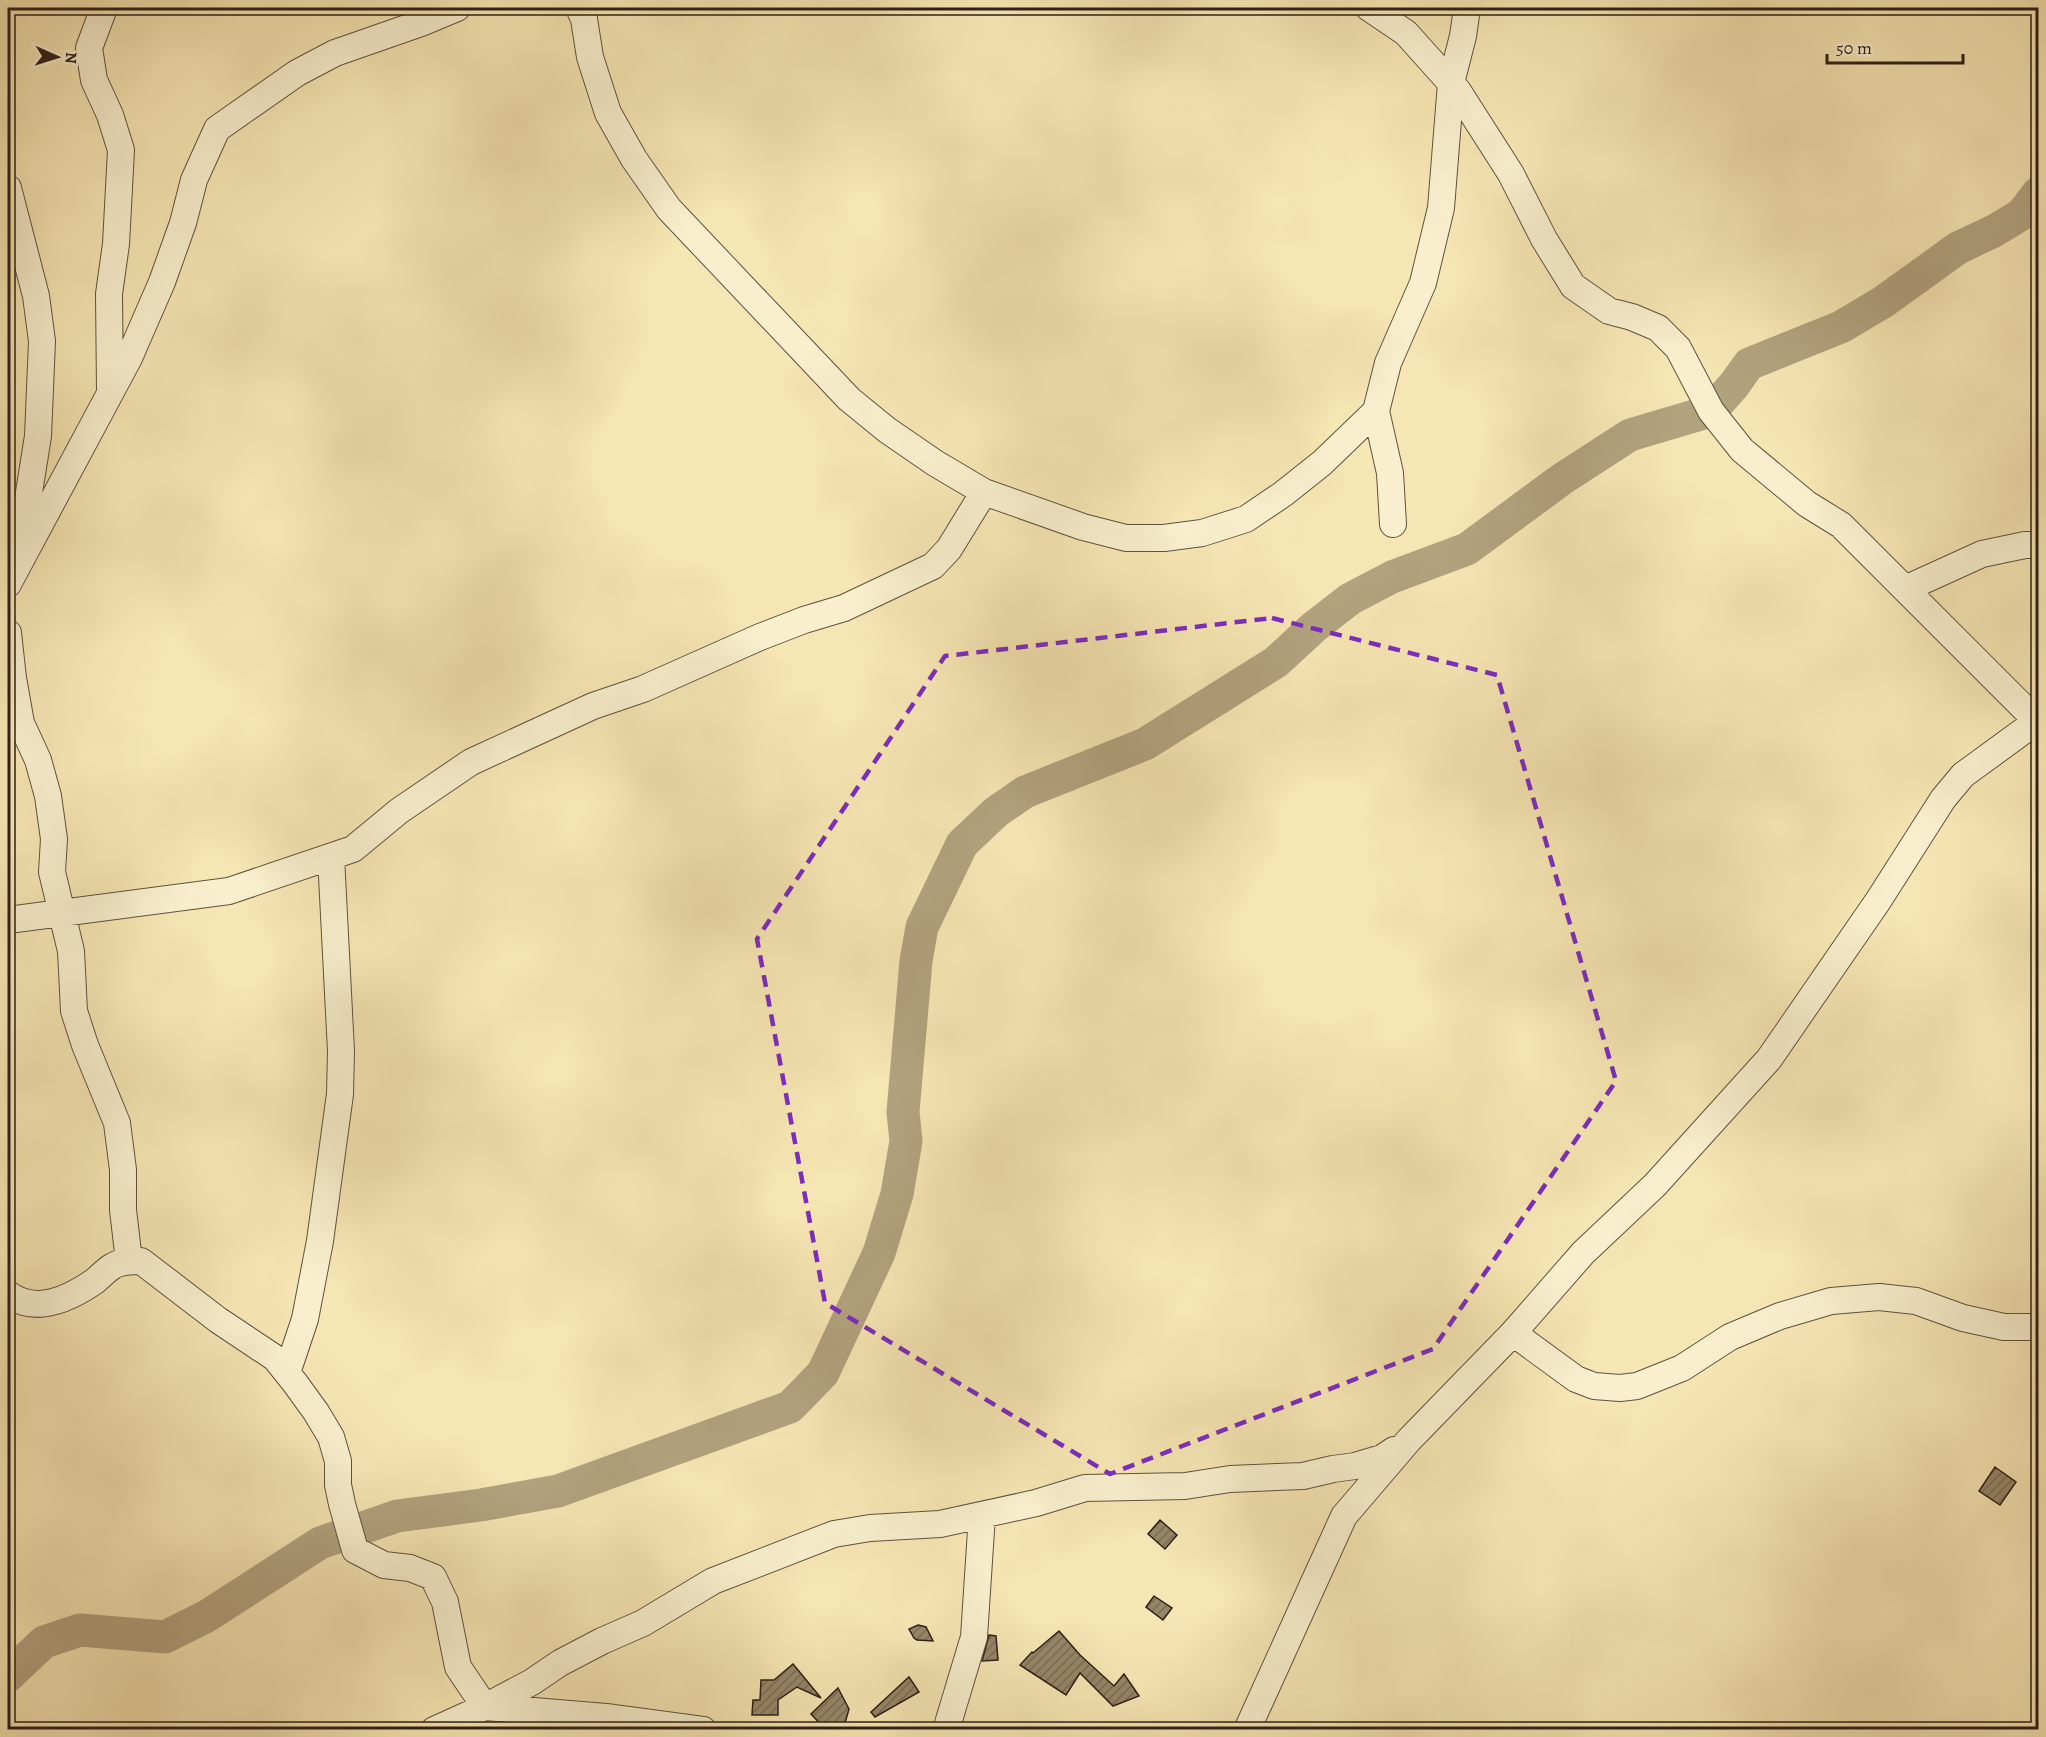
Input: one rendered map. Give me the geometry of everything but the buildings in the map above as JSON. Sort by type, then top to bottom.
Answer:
[{"type":"street","points":[[104,8],[89,48],[94,80],[110,116],[121,150],[116,244],[109,294],[110,394]]},
{"type":"street","points":[[8,584],[129,358],[162,282],[183,223],[194,180],[217,129],[297,73],[336,53],[457,8]]},
{"type":"street","points":[[579,8],[584,19],[590,57],[608,113],[634,159],[669,209],[849,399],[896,437],[984,492],[1083,527],[1126,538],[1164,538],[1202,533],[1246,519],[1283,494],[1322,463],[1376,411]]},
{"type":"street","points":[[1247,1730],[1344,1516],[1409,1440],[1513,1333],[1584,1253],[1655,1185],[1769,1059],[1878,901],[1943,799],[1963,775],[2038,722],[1841,525],[1807,504],[1742,450],[1711,411],[1678,348],[1658,328],[1610,311],[1573,286],[1544,239],[1511,174],[1451,83],[1406,33],[1369,8]]},
{"type":"street","points":[[1393,524],[1390,473],[1376,411],[1388,363],[1423,283],[1441,208],[1451,83],[1463,36],[1467,8]]},
{"type":"street","points":[[8,188],[36,296],[42,341],[39,436],[23,530],[8,578]]},
{"type":"street","points":[[8,920],[229,891],[353,849],[399,811],[471,762],[593,706],[643,689],[760,637],[844,608],[933,566],[950,549],[984,492]]},
{"type":"street","points":[[1905,589],[1982,554],[2025,545],[2038,545]]},
{"type":"street","points":[[8,633],[21,723],[38,760],[48,796],[54,839],[52,872],[71,951],[74,1011],[85,1045],[117,1123],[123,1170],[123,1210],[129,1261]]},
{"type":"street","points":[[287,1373],[305,1319],[320,1241],[340,1094],[341,1051],[331,857]]},
{"type":"street","points":[[8,1294],[32,1305],[51,1303],[70,1296],[95,1281],[114,1265],[141,1261],[218,1320],[275,1358],[316,1412],[331,1437],[338,1461],[338,1485],[342,1504],[355,1550],[384,1565],[410,1568],[433,1577],[445,1602],[458,1667],[485,1707]]},
{"type":"street","points":[[1513,1333],[1576,1379],[1594,1386],[1620,1388],[1637,1386],[1682,1368],[1730,1337],[1780,1316],[1831,1301],[1879,1298],[1916,1301],[1963,1318],[2004,1327],[2038,1327]]},
{"type":"street","points":[[434,1730],[485,1707],[532,1682],[560,1663],[643,1623],[713,1581],[834,1534],[870,1528],[940,1524],[1036,1503],[1085,1488],[1185,1486],[1230,1479],[1303,1476],[1382,1458],[1409,1440]]},
{"type":"street","points":[[946,1730],[974,1637],[982,1515]]},
{"type":"street","points":[[485,1707],[606,1717],[703,1730]]},
{"type":"highlighted area","points":[[1272,618],[1497,675],[1616,1081],[1433,1349],[1110,1474],[825,1303],[757,939],[945,656]]},
{"type":"waterway","points":[[8,1676],[44,1642],[80,1630],[165,1637],[207,1616],[320,1543],[397,1516],[481,1505],[558,1491],[790,1407],[823,1373],[879,1253],[897,1194],[906,1141],[903,1112],[916,961],[922,927],[962,844],[996,812],[1025,792],[1145,744],[1276,662],[1314,627],[1350,599],[1392,577],[1467,549],[1562,479],[1630,435],[1711,411],[1749,364],[1841,327],[1883,302],[1958,248],[1994,231],[2022,214],[2038,193]]}]
